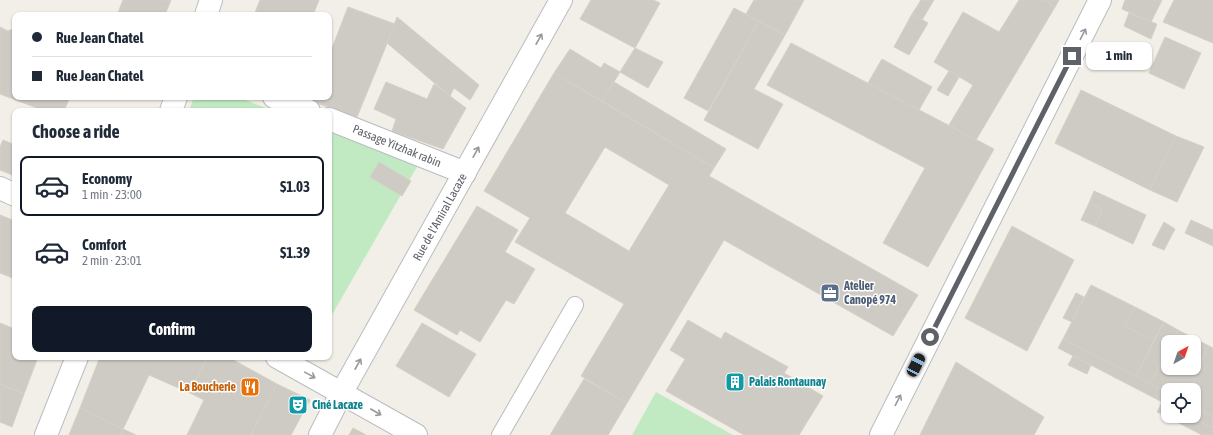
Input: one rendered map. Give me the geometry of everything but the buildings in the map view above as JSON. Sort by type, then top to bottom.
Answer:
[{"type":"street","points":[[207,12],[211,0]]},
{"type":"street","name":"Rue de l'Amiral Lacaze","points":[[320,435],[342,392],[561,0]]},
{"type":"street","points":[[881,435],[1100,0]]},
{"type":"street","points":[[282,100],[302,108]]},
{"type":"street","name":"Passage Yitzhak rabin","points":[[332,120],[465,173]]},
{"type":"street","points":[[0,188],[12,194]]},
{"type":"street","points":[[46,435],[76,360]]},
{"type":"street","points":[[283,360],[342,392],[416,435]]},
{"type":"lane","points":[[500,435],[575,306]]},
{"type":"green space","points":[[193,100],[245,100],[266,108],[190,108]]},
{"type":"green space","points":[[332,133],[418,165],[332,315]]},
{"type":"green space","points":[[656,392],[733,435],[632,435]]},
{"type":"place","name":"Atelier Canopé 974","points":[[830,293]]},
{"type":"place","name":"Palais Rontaunay","points":[[735,382]]},
{"type":"place","name":"La Boucherie","points":[[250,387]]},
{"type":"place","name":"Ciné Lacaze","points":[[298,405]]},
{"type":"route","points":[[930,337],[1072,56]]}]
